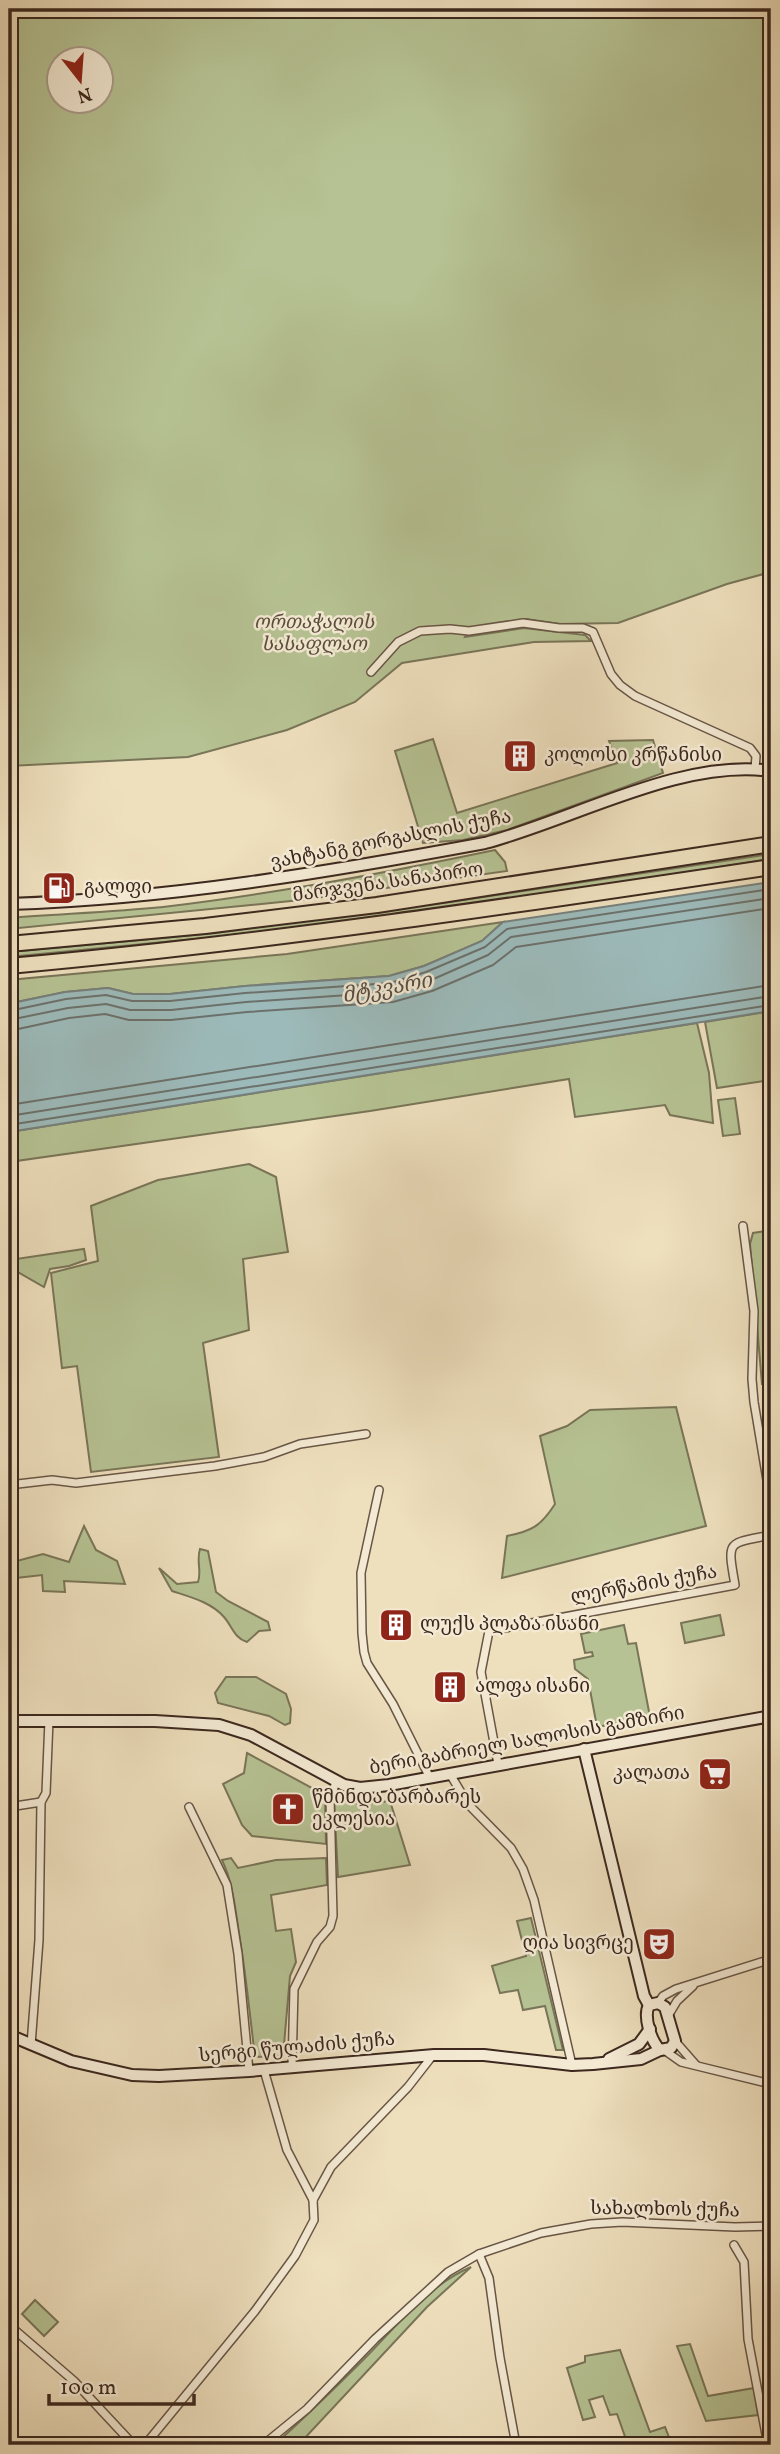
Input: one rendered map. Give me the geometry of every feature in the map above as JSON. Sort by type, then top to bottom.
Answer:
[{"type":"highway","name":"მარჯვენა სანაპირო","points":[[9,944],[205,926],[377,905],[771,844]]},
{"type":"highway","name":"მარჯვენა სანაპირო","points":[[9,966],[432,916],[771,867]]},
{"type":"street","points":[[370,672],[398,642],[420,631],[469,631],[523,622],[559,628],[583,628],[593,632],[604,660],[620,685],[635,696],[750,748],[755,756],[755,769]]},
{"type":"street","name":"ვახტანგ გორგასლის ქუჩა","points":[[9,904],[186,891],[273,880],[514,835],[631,793],[685,778],[729,769],[771,771]]},
{"type":"street","points":[[743,1226],[754,1311],[754,1402],[771,1504]]},
{"type":"street","points":[[9,1485],[52,1480],[76,1483],[215,1466],[264,1457],[300,1444],[366,1434]]},
{"type":"street","points":[[379,1490],[361,1573],[364,1652],[367,1663],[393,1704],[430,1778]]},
{"type":"street","name":"ლერწამის ქუჩა","points":[[498,1764],[481,1672],[489,1631],[735,1585],[729,1552],[731,1547],[736,1543],[771,1535]]},
{"type":"street","name":"ბერი გაბრიელ სალოსის გამზირი","points":[[9,1721],[155,1721],[219,1725],[251,1735],[336,1782],[360,1787],[430,1778],[771,1716]]},
{"type":"street","points":[[32,2045],[39,1940],[41,1802],[46,1793],[49,1719]]},
{"type":"street","points":[[584,1749],[644,1996],[653,2004],[666,2007],[675,2041],[696,2065]]},
{"type":"street","points":[[450,1774],[468,1804],[510,1848],[523,1869],[534,1900],[572,2065]]},
{"type":"street","points":[[292,2067],[294,1989],[317,1942],[330,1927],[333,1916],[330,1799],[336,1782]]},
{"type":"street","points":[[9,1807],[41,1802]]},
{"type":"street","points":[[189,1808],[227,1885],[238,1954],[249,2071]]},
{"type":"street","points":[[771,1959],[670,1992],[653,2004],[646,2013],[656,2048],[681,2062],[771,2084]]},
{"type":"street","points":[[668,2016],[677,2001],[693,1985]]},
{"type":"street","name":"სერგი წულაძის ქუჩა","points":[[593,2064],[631,2049],[639,2044],[650,2029]]},
{"type":"street","name":"სერგი წულაძის ქუჩა","points":[[9,2035],[71,2061],[132,2075],[159,2076],[434,2055],[484,2055],[572,2065],[593,2064],[641,2059],[662,2050]]},
{"type":"street","points":[[662,2050],[671,2048],[675,2041]]},
{"type":"street","points":[[313,2200],[331,2167],[408,2087],[434,2055]]},
{"type":"street","points":[[145,2445],[255,2311],[295,2256],[314,2220],[313,2200],[287,2150],[264,2070]]},
{"type":"street","name":"სახალხოს ქუჩა","points":[[263,2445],[307,2409],[376,2339],[448,2272],[479,2254],[541,2233],[591,2224],[622,2222],[771,2226]]},
{"type":"street","points":[[734,2245],[745,2266],[748,2339],[768,2445]]},
{"type":"street","points":[[479,2254],[489,2278],[516,2445]]},
{"type":"street","points":[[9,2325],[74,2381],[132,2445]]},
{"type":"green space","name":"ორთაჭალის სასაფლაო","points":[[9,9],[771,9],[771,572],[727,584],[618,623],[560,624],[526,619],[470,628],[465,637],[524,628],[585,635],[591,641],[534,642],[402,663],[355,702],[287,730],[188,757],[9,766]]},
{"type":"green space","points":[[433,739],[457,813],[617,763],[609,741],[653,740],[663,773],[507,830],[463,840],[423,843],[395,751]]},
{"type":"green space","points":[[495,850],[505,862],[507,871],[301,900],[9,929],[9,918],[205,902],[330,882]]},
{"type":"green space","points":[[771,854],[771,859],[452,909],[216,937],[9,957],[9,952],[215,933],[450,902]]},
{"type":"green space","points":[[503,922],[482,941],[424,966],[389,976],[170,994],[133,994],[108,988],[65,992],[9,1005],[9,980],[287,954]]},
{"type":"green space","points":[[771,1011],[771,1080],[717,1088],[705,1022]]},
{"type":"green space","points":[[697,1023],[709,1073],[713,1123],[670,1115],[665,1105],[575,1117],[569,1079],[370,1111],[9,1162],[9,1132]]},
{"type":"green space","points":[[735,1098],[740,1134],[723,1136],[718,1100]]},
{"type":"green space","points":[[249,1164],[276,1177],[288,1252],[243,1259],[249,1330],[203,1343],[219,1457],[91,1472],[77,1366],[62,1368],[51,1273],[98,1261],[91,1206],[158,1180]]},
{"type":"green space","points":[[771,1230],[771,1385],[762,1384],[750,1244],[753,1233]]},
{"type":"green space","points":[[84,1249],[86,1260],[50,1269],[44,1287],[9,1267],[9,1260]]},
{"type":"green space","points":[[676,1407],[706,1526],[502,1578],[507,1536],[535,1526],[555,1504],[540,1436],[567,1426],[590,1410]]},
{"type":"green space","points":[[84,1526],[96,1550],[117,1561],[125,1584],[64,1581],[65,1592],[43,1591],[42,1575],[16,1578],[9,1582],[9,1563],[43,1554],[69,1562]]},
{"type":"green space","points":[[200,1549],[208,1551],[216,1592],[268,1622],[270,1630],[259,1631],[247,1642],[236,1635],[224,1617],[213,1607],[172,1591],[159,1568],[177,1584],[198,1582]]},
{"type":"green space","points":[[720,1615],[724,1635],[685,1643],[681,1623]]},
{"type":"green space","points":[[624,1625],[628,1644],[636,1643],[650,1717],[597,1727],[588,1679],[575,1669],[574,1660],[593,1656],[592,1652],[585,1653],[581,1634]]},
{"type":"green space","points":[[226,1677],[256,1677],[286,1694],[291,1709],[290,1723],[285,1725],[269,1716],[218,1703],[215,1693]]},
{"type":"green space","points":[[247,1753],[325,1795],[326,1844],[252,1836],[242,1825],[223,1784],[244,1773]]},
{"type":"green space","points":[[334,1799],[361,1804],[390,1801],[410,1865],[338,1877]]},
{"type":"green space","points":[[231,1858],[238,1868],[276,1860],[326,1858],[327,1885],[271,1895],[276,1931],[291,1929],[296,1962],[290,1976],[283,2056],[255,2057],[235,1905],[222,1860]]},
{"type":"green space","points":[[531,1918],[563,2050],[556,2050],[545,2006],[523,2010],[518,1990],[500,1993],[492,1966],[526,1956],[517,1921]]},
{"type":"green space","points":[[471,2267],[427,2307],[303,2440],[296,2445],[274,2445],[416,2305],[442,2283]]},
{"type":"green space","points":[[35,2300],[58,2322],[44,2336],[22,2314]]},
{"type":"green space","points":[[690,2344],[708,2396],[754,2388],[758,2415],[706,2421],[677,2346]]},
{"type":"green space","points":[[620,2350],[650,2432],[665,2427],[672,2445],[628,2445],[617,2414],[610,2415],[603,2396],[589,2400],[595,2417],[583,2420],[567,2368],[585,2362],[585,2356]]},
{"type":"water","name":"მტკვარი","points":[[771,882],[771,1011],[9,1132],[9,1005],[17,1002],[65,992],[108,988],[133,994],[170,994],[389,976],[424,966],[482,941],[503,922]]},
{"type":"place","name":"კოლოსი კრწანისი","points":[[520,756]]},
{"type":"place","name":"გალფი","points":[[59,888]]},
{"type":"place","name":"ლუქს პლაზა ისანი","points":[[396,1625]]},
{"type":"place","name":"ალფა ისანი","points":[[450,1687]]},
{"type":"place","name":"კალათა","points":[[715,1774]]},
{"type":"place","name":"წმინდა ბარბარეს ეკლესია","points":[[288,1809]]},
{"type":"place","name":"ღია სივრცე","points":[[659,1944]]}]
